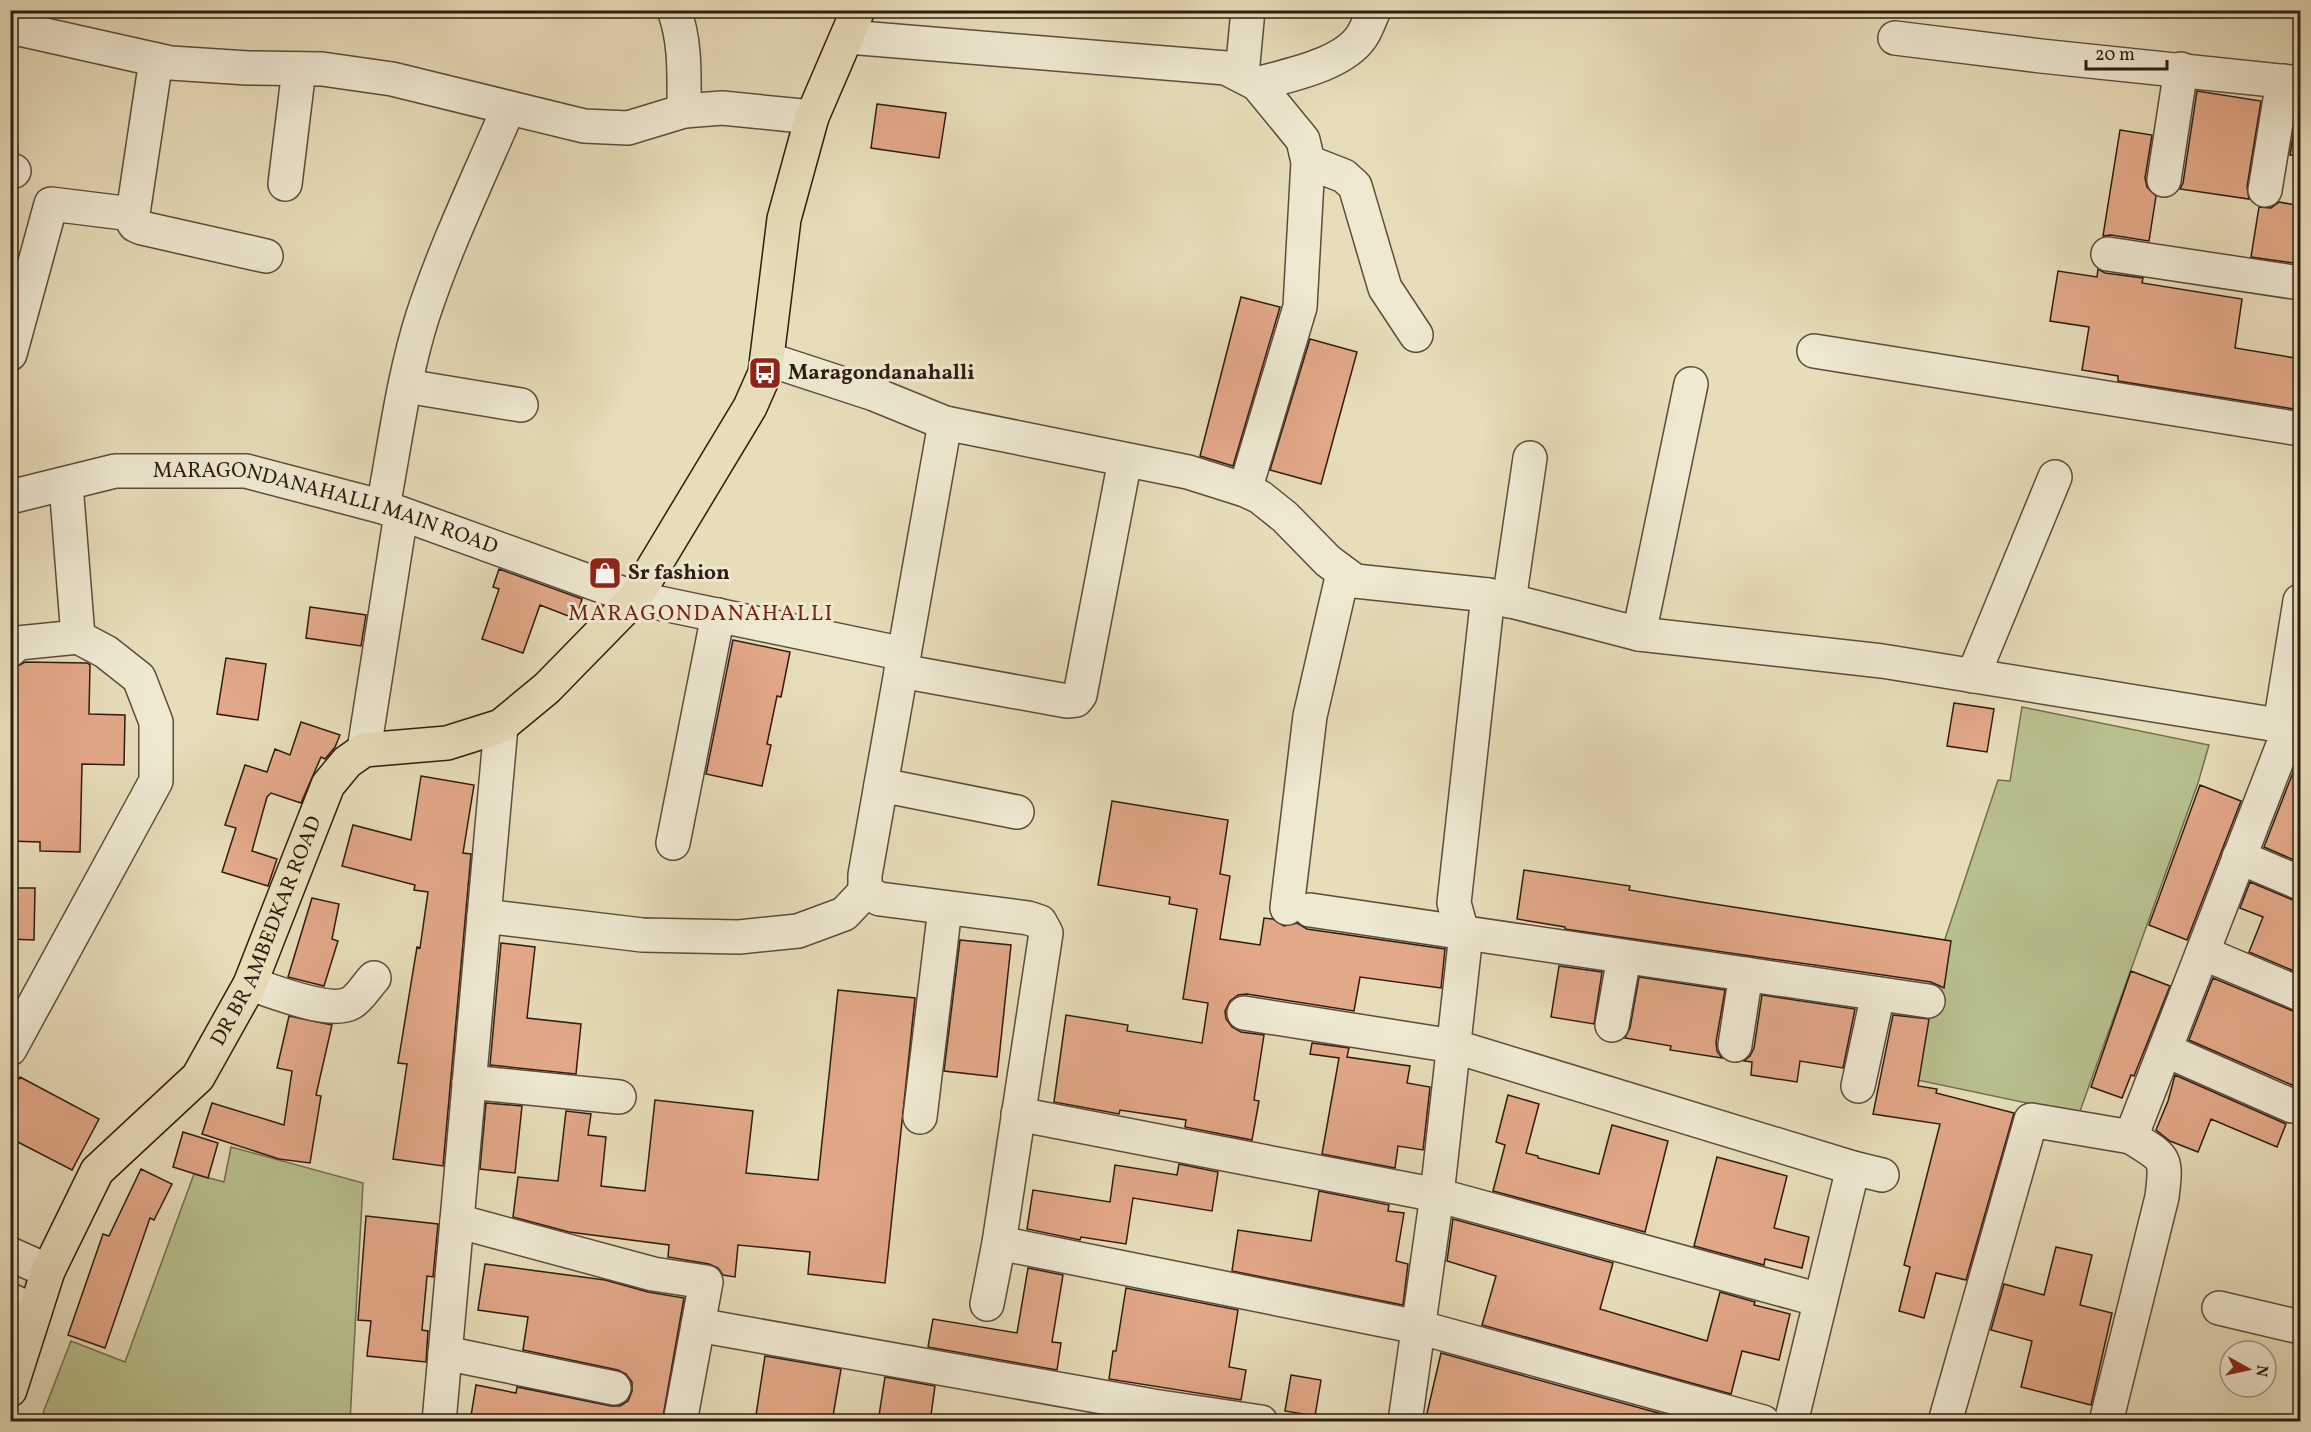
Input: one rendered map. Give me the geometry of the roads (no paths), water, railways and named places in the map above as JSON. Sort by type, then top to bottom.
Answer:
[{"type":"main road","points":[[364,750],[447,743],[501,726],[548,688],[635,598],[750,407],[765,373],[784,219],[812,117],[853,24]]},
{"type":"main road","name":"DR BR AMBEDKAR ROAD","points":[[10,1390],[23,1305],[48,1271],[97,1171],[198,1077],[249,984],[328,785],[347,762],[364,750]]},
{"type":"street","points":[[674,10],[678,21],[684,61],[684,111]]},
{"type":"street","points":[[1248,10],[1250,79]]},
{"type":"street","points":[[1250,79],[1316,66],[1348,51],[1362,36],[1374,10]]},
{"type":"street","points":[[15,22],[171,63],[248,68],[322,69],[392,79],[584,126],[628,128],[684,111],[722,108],[812,117]]},
{"type":"street","points":[[853,24],[1226,68],[1250,79],[1303,140],[1308,162],[1300,307],[1245,490]]},
{"type":"street","points":[[1895,38],[2041,56],[2292,82],[2265,190]]},
{"type":"street","points":[[156,60],[132,214],[135,225],[266,256]]},
{"type":"street","points":[[285,184],[299,69]]},
{"type":"street","points":[[2163,180],[2181,69]]},
{"type":"street","points":[[364,750],[406,386],[423,317],[438,276],[508,109]]},
{"type":"street","points":[[1308,162],[1344,176],[1355,186],[1385,288],[1416,335]]},
{"type":"street","points":[[10,354],[51,204],[132,214]]},
{"type":"street","points":[[2108,254],[2301,283]]},
{"type":"street","points":[[1814,351],[2301,429]]},
{"type":"street","points":[[767,359],[874,394],[945,423],[1188,472],[1245,490],[1260,496],[1285,517],[1328,561],[1355,581],[1498,598],[1639,634],[1882,661],[2290,727]]},
{"type":"street","points":[[1639,634],[1691,384]]},
{"type":"street","points":[[406,386],[521,405]]},
{"type":"street","points":[[484,916],[642,935],[739,937],[798,931],[844,914],[865,892],[865,875],[880,784],[945,423]]},
{"type":"street","points":[[1405,1422],[1437,1195],[1466,943],[1454,903],[1498,598],[1530,458]]},
{"type":"street","name":"MARAGONDANAHALLI MAIN ROAD","points":[[10,498],[115,471],[246,471],[392,511],[635,598],[718,615],[1067,701],[1076,700],[1080,695],[1125,460]]},
{"type":"street","points":[[1973,676],[2055,477]]},
{"type":"street","points":[[66,484],[78,637]]},
{"type":"street","points":[[1343,573],[1310,716],[1298,909],[1928,1001]]},
{"type":"street","points":[[2132,1137],[2290,727],[2301,601]]},
{"type":"street","points":[[673,843],[718,615]]},
{"type":"street","points":[[10,650],[18,643],[78,637],[106,652],[140,678],[156,723],[156,780],[10,1049]]},
{"type":"street","points":[[439,1422],[501,726]]},
{"type":"street","points":[[880,784],[1017,812]]},
{"type":"street","points":[[2240,857],[2301,883]]},
{"type":"street","points":[[865,892],[880,899],[1028,918],[1040,922],[1046,933],[999,1243],[987,1304]]},
{"type":"street","points":[[920,1118],[945,908]]},
{"type":"street","points":[[2202,953],[2301,994]]},
{"type":"street","points":[[1612,1025],[1624,957]]},
{"type":"street","points":[[1736,1045],[1746,974]]},
{"type":"street","points":[[249,984],[338,1007],[352,1002],[374,978]]},
{"type":"street","points":[[1858,1086],[1878,994]]},
{"type":"street","points":[[1244,1013],[1453,1046],[1868,1172],[1820,1300],[1791,1422]]},
{"type":"street","points":[[2165,1050],[2292,1106]]},
{"type":"street","points":[[470,1082],[619,1097]]},
{"type":"street","points":[[1018,1114],[1437,1195],[1820,1300]]},
{"type":"street","points":[[1945,1422],[2031,1120],[2132,1137],[2159,1155],[2165,1169],[2162,1197],[2106,1422]]},
{"type":"street","points":[[457,1221],[653,1274],[706,1282],[680,1422]]},
{"type":"street","points":[[999,1243],[1418,1328],[1763,1422]]},
{"type":"street","points":[[10,1254],[48,1271]]},
{"type":"street","points":[[2219,1308],[2301,1327]]},
{"type":"street","points":[[698,1325],[1151,1414],[1262,1422]]},
{"type":"street","points":[[445,1353],[614,1388]]},
{"type":"place","name":"Maragondanahalli","points":[[765,373]]},
{"type":"place","name":"Sr fashion","points":[[605,573]]},
{"type":"district","name":"MARAGONDANAHALLI","points":[[701,614]]}]
